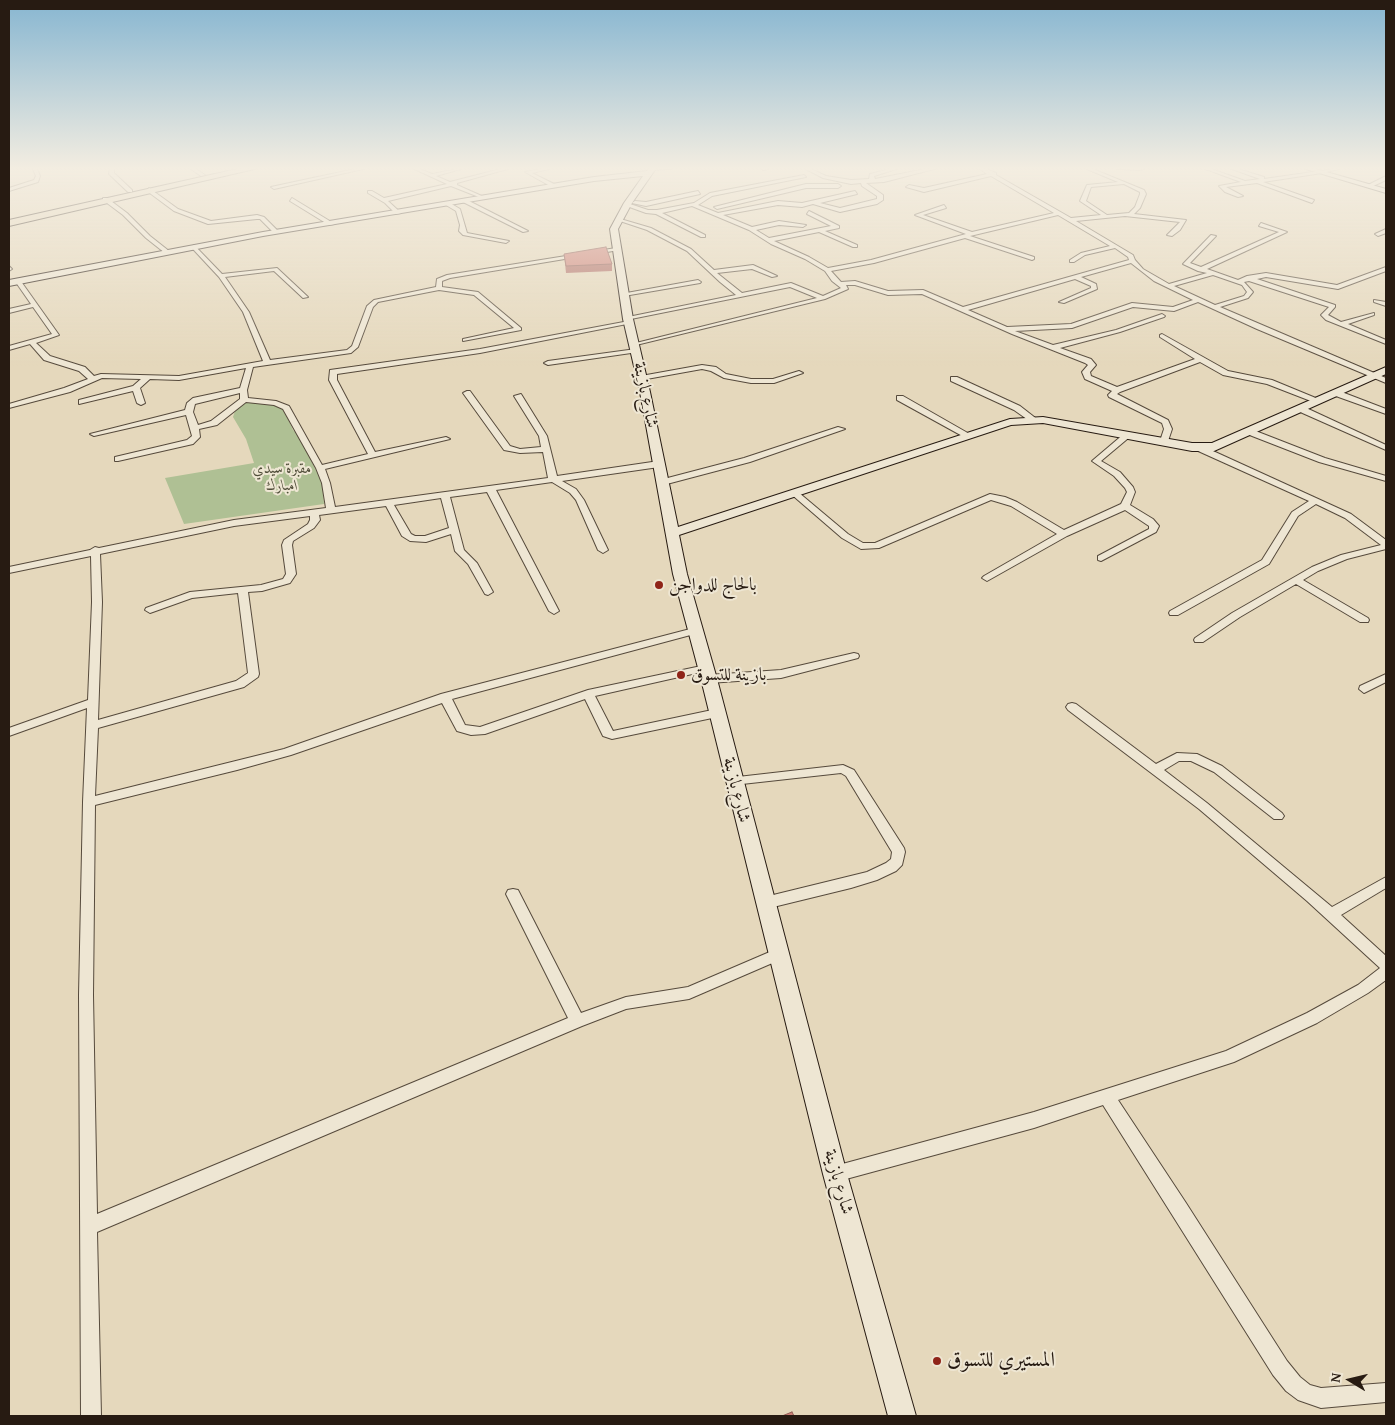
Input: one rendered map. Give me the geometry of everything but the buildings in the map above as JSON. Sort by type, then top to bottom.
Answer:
[{"type":"street","points":[[144,234],[167,252]]},
{"type":"street","points":[[9,283],[268,234]]},
{"type":"street","points":[[465,234],[506,241]]},
{"type":"street","name":"شارع بازينة","points":[[615,234],[628,321],[663,482],[680,574],[835,1174],[902,1416]]},
{"type":"street","points":[[658,234],[689,250],[742,296]]},
{"type":"street","points":[[698,234],[703,236]]},
{"type":"street","points":[[548,364],[635,348],[823,298],[845,290],[846,288],[834,280],[827,270],[758,234]]},
{"type":"street","points":[[769,240],[807,234]]},
{"type":"street","points":[[827,234],[855,246]]},
{"type":"street","points":[[969,234],[973,235]]},
{"type":"street","points":[[827,270],[872,262],[979,234]]},
{"type":"street","points":[[1092,234],[1131,256],[1132,261],[1147,274],[1168,286],[1386,381]]},
{"type":"street","points":[[1200,270],[1281,234]]},
{"type":"street","points":[[964,236],[1032,258]]},
{"type":"street","points":[[1212,236],[1186,263],[1187,266],[1238,282],[1249,289],[1249,296],[1215,307]]},
{"type":"street","points":[[194,247],[221,276],[246,312],[267,362]]},
{"type":"street","points":[[1072,261],[1083,254],[1113,247]]},
{"type":"street","points":[[439,288],[440,280],[449,276],[616,250]]},
{"type":"street","points":[[961,310],[1132,261]]},
{"type":"street","points":[[713,272],[753,267],[774,276]]},
{"type":"street","points":[[221,276],[275,269],[305,296]]},
{"type":"street","points":[[1238,282],[1247,278],[1272,275],[1338,286],[1386,269]]},
{"type":"street","points":[[1168,286],[1211,274]]},
{"type":"street","points":[[1062,302],[1094,289],[1094,285],[1077,278]]},
{"type":"street","points":[[1247,278],[1333,306],[1324,315],[1386,342]]},
{"type":"street","points":[[9,348],[56,335],[18,281]]},
{"type":"street","points":[[624,294],[698,282]]},
{"type":"street","points":[[840,284],[855,284],[888,293],[923,292],[1004,329],[1055,347],[1091,363],[1092,367],[1085,374],[1117,390]]},
{"type":"street","points":[[374,455],[333,380],[333,372],[480,350],[791,286],[823,298]]},
{"type":"street","points":[[9,406],[67,390],[93,379],[112,375],[146,378],[188,377],[267,362],[349,352],[355,347],[373,303],[439,288],[476,293],[519,329],[465,340]]},
{"type":"street","points":[[1004,329],[1072,326],[1132,304],[1174,310],[1198,300]]},
{"type":"street","points":[[1376,301],[1386,304]]},
{"type":"street","points":[[9,311],[35,305]]},
{"type":"street","points":[[1342,324],[1372,314]]},
{"type":"street","points":[[1055,347],[1118,331],[1162,316]]},
{"type":"street","points":[[1162,336],[1226,372],[1269,382],[1319,401]]},
{"type":"street","points":[[31,342],[47,358],[82,369],[93,379]]},
{"type":"street","points":[[1164,441],[1168,429],[1165,422],[1112,395],[1117,390],[1201,359]]},
{"type":"street","points":[[244,400],[243,390],[250,366]]},
{"type":"street","points":[[641,378],[702,367],[713,369],[724,376],[751,382],[774,381],[799,373]]},
{"type":"street","points":[[1199,448],[1214,447],[1250,432],[1386,370]]},
{"type":"street","points":[[82,402],[136,388],[146,378]]},
{"type":"street","points":[[954,379],[1017,408],[1034,420]]},
{"type":"street","points":[[136,388],[141,403]]},
{"type":"street","points":[[118,459],[190,442],[196,437],[189,412],[191,403],[196,400],[243,390]]},
{"type":"street","points":[[467,393],[507,448],[520,452],[545,449]]},
{"type":"street","points":[[1336,393],[1386,412]]},
{"type":"street","points":[[518,396],[543,436],[553,479],[573,491],[580,500],[603,550]]},
{"type":"street","points":[[900,398],[969,436]]},
{"type":"street","points":[[195,428],[214,423],[244,400],[276,403],[286,408],[320,468],[326,483],[331,510]]},
{"type":"street","points":[[1301,409],[1386,448]]},
{"type":"street","points":[[94,434],[189,412]]},
{"type":"street","points":[[673,533],[1010,422],[1034,420],[1199,448],[1348,516],[1386,545]]},
{"type":"street","points":[[663,482],[747,460],[841,429]]},
{"type":"street","points":[[1250,432],[1322,460],[1386,479]]},
{"type":"street","points":[[987,578],[1064,534],[1126,506],[1131,492],[1129,487],[1116,474],[1096,461],[1128,435]]},
{"type":"street","points":[[320,468],[446,439]]},
{"type":"street","points":[[9,570],[95,550],[234,523],[389,503],[659,464]]},
{"type":"street","points":[[490,488],[554,611]]},
{"type":"street","points":[[795,494],[845,536],[862,546],[876,546],[987,498],[994,497],[1014,504],[1064,534]]},
{"type":"street","points":[[445,495],[460,551],[472,563],[488,592]]},
{"type":"street","points":[[1174,613],[1266,562],[1295,514],[1315,501]]},
{"type":"street","points":[[389,503],[407,536],[413,539],[426,539],[453,530]]},
{"type":"street","points":[[1101,558],[1153,530],[1154,526],[1150,521],[1126,506]]},
{"type":"street","points":[[150,610],[190,595],[278,585],[287,581],[291,574],[287,545],[289,540],[311,526],[315,520],[314,512]]},
{"type":"street","points":[[1199,640],[1236,615],[1295,580],[1344,557],[1386,545]]},
{"type":"street","points":[[90,1416],[90,1226],[86,995],[89,802],[96,602],[95,550]]},
{"type":"street","points":[[1295,580],[1364,620]]},
{"type":"street","points":[[91,726],[240,684],[254,674],[243,590]]},
{"type":"street","points":[[89,802],[287,752],[445,697],[694,631]]},
{"type":"street","points":[[445,697],[462,728],[471,731],[481,731],[588,694],[707,673],[781,674],[854,656]]},
{"type":"street","points":[[1364,689],[1386,678]]},
{"type":"street","points":[[588,694],[607,733],[612,735],[717,713]]},
{"type":"street","points":[[9,732],[92,702]]},
{"type":"street","points":[[1072,707],[1203,806],[1332,914],[1386,966]]},
{"type":"street","points":[[1155,770],[1177,757],[1193,757],[1218,769],[1278,816]]},
{"type":"street","points":[[734,781],[843,770],[850,773],[899,852],[896,861],[890,867],[872,876],[850,884],[765,903]]},
{"type":"street","points":[[1332,914],[1386,882]]},
{"type":"street","points":[[513,894],[577,1021]]},
{"type":"street","points":[[90,1226],[577,1021],[626,1003],[688,993],[779,954]]},
{"type":"street","points":[[835,1174],[1034,1120],[1229,1057],[1312,1018],[1386,972]]},
{"type":"street","points":[[1106,1096],[1280,1368],[1293,1384],[1305,1393],[1321,1398],[1386,1393]]},
{"type":"green space","name":"مقبرة سيدي امبارك","points":[[250,400],[282,405],[293,430],[298,434],[315,468],[322,477],[324,504],[184,524],[165,478],[254,463],[246,439],[233,417],[236,408]]},
{"type":"place","name":"بالحاج للدواجن","points":[[659,585]]},
{"type":"place","name":"بازينة للتسوق","points":[[681,675]]},
{"type":"place","name":"المستيري للتسوق","points":[[937,1361]]}]
